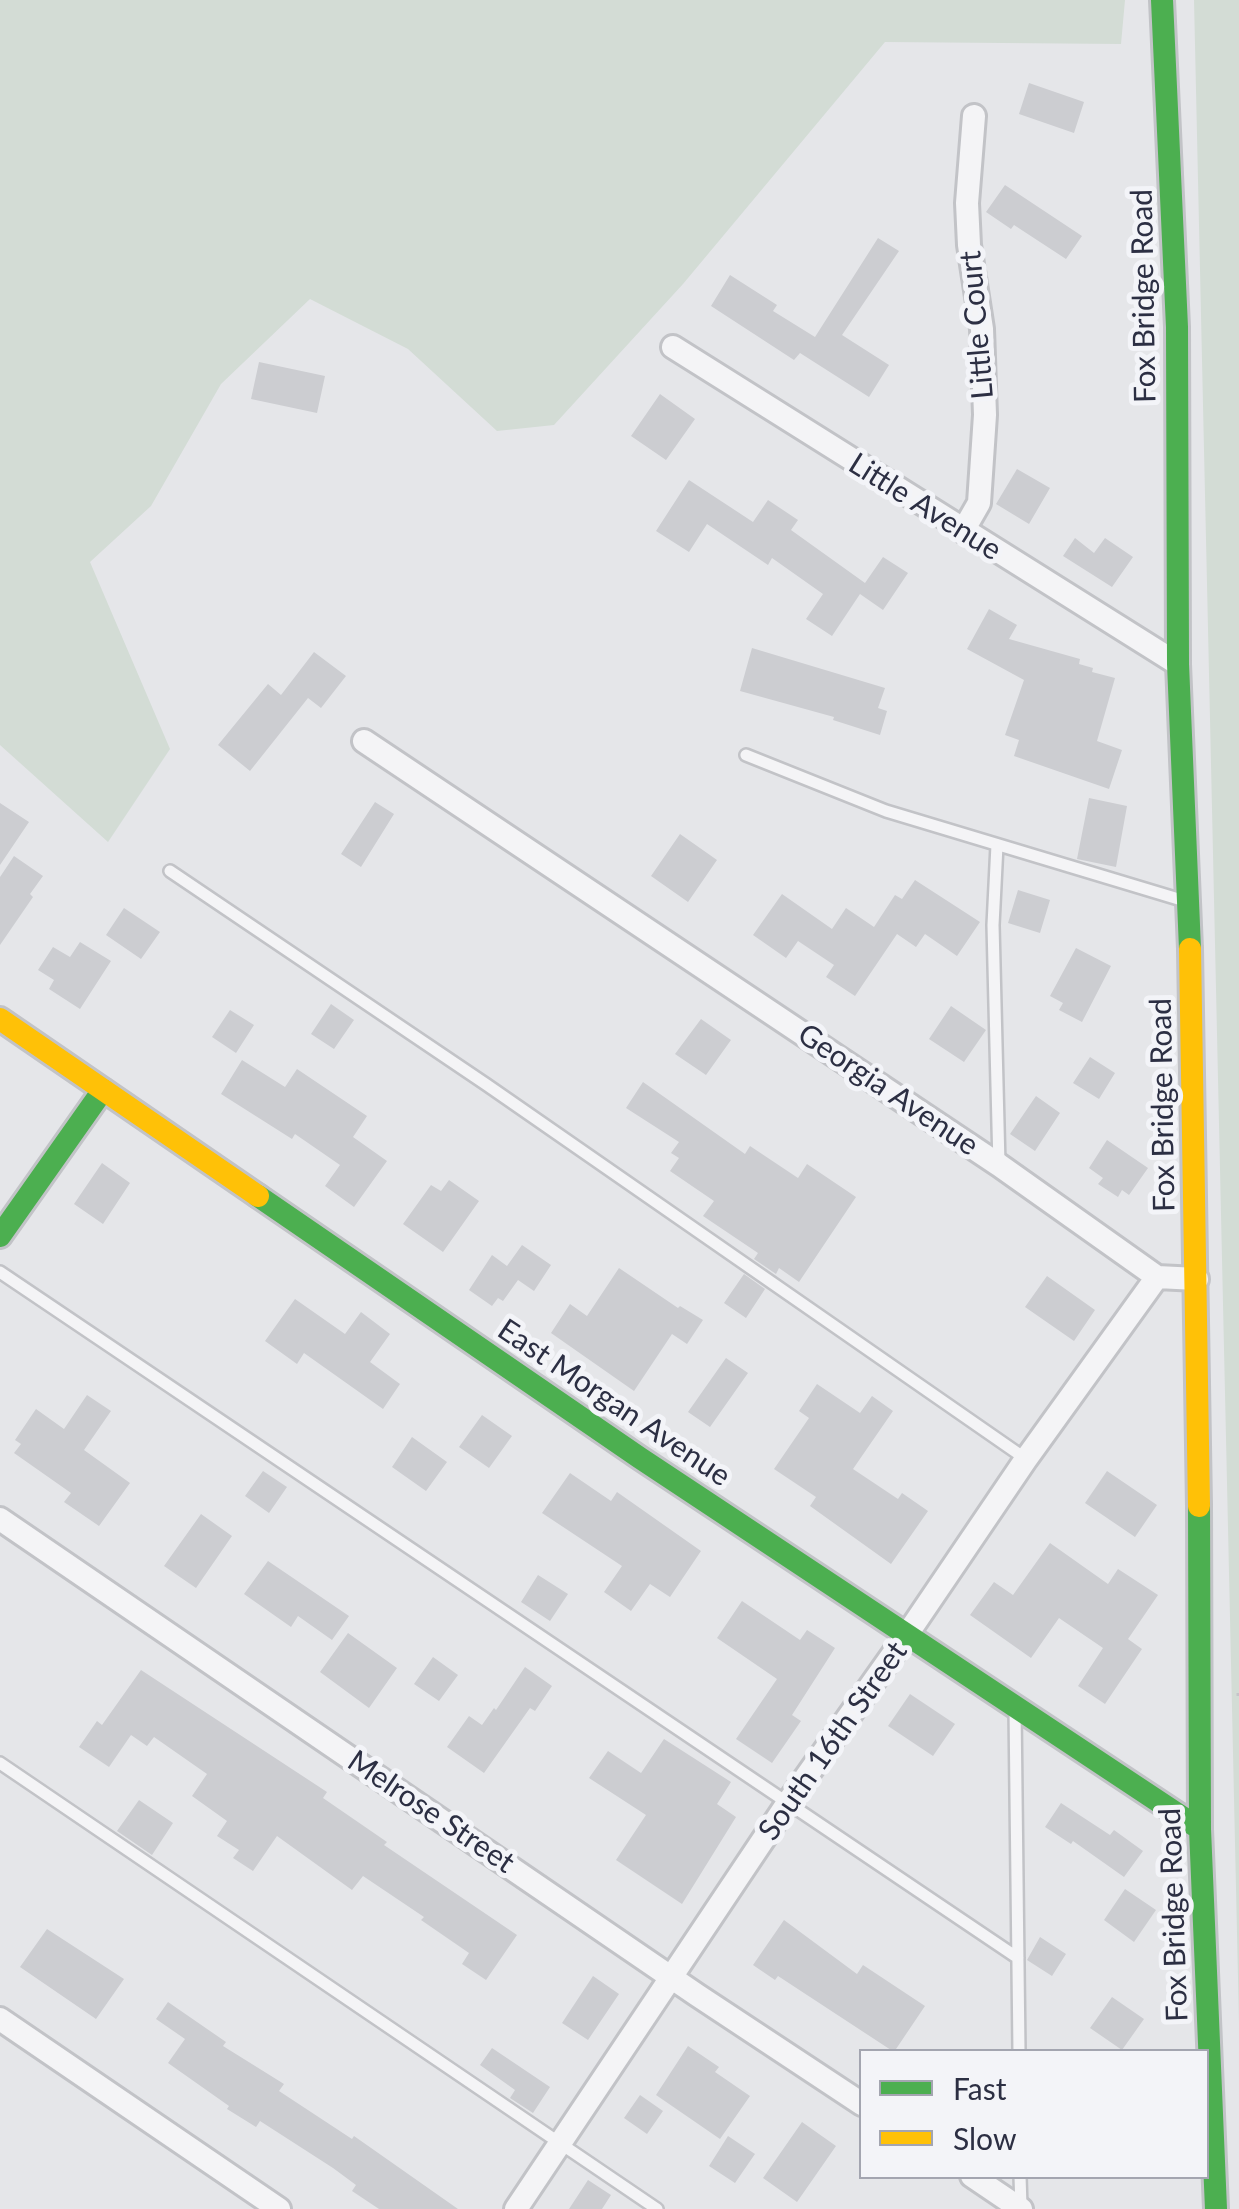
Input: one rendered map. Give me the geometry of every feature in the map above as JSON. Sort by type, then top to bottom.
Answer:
[{"type":"street","name":"Fox Bridge Road","points":[[1162,0],[1176,327],[1178,664],[1191,978],[1200,1829],[1216,2209]]},
{"type":"street","name":"Little Court","points":[[963,531],[979,504],[985,414],[982,329],[968,231],[974,116]]},
{"type":"street","name":"Little Avenue","points":[[673,347],[1178,664]]},
{"type":"street","name":"Georgia Avenue","points":[[364,741],[999,1165],[1157,1277]]},
{"type":"street","name":"East Morgan Avenue","points":[[0,1019],[640,1458],[1200,1829]]},
{"type":"street","points":[[0,1236],[103,1090]]},
{"type":"street","name":"South 16th Street","points":[[516,2209],[789,1802],[1026,1458],[1157,1277]]},
{"type":"street","points":[[1157,1277],[1197,1279]]},
{"type":"street","name":"Melrose Street","points":[[0,1520],[859,2102]]},
{"type":"street","points":[[0,2020],[279,2209]]},
{"type":"street","points":[[976,2179],[1021,2209]]},
{"type":"lane","points":[[746,756],[886,811],[1186,902]]},
{"type":"lane","points":[[998,845],[993,925],[999,1165]]},
{"type":"lane","points":[[170,872],[487,1085],[1026,1458]]},
{"type":"lane","points":[[0,1272],[1018,1958]]},
{"type":"lane","points":[[1015,1704],[1019,2049]]},
{"type":"lane","points":[[0,1763],[656,2209]]},
{"type":"lane","points":[[1020,2179],[1021,2209]]},
{"type":"shaded area","points":[[0,0],[1125,0],[1121,44],[885,42],[683,284],[554,425],[497,431],[408,349],[310,299],[221,384],[151,506],[90,562],[170,749],[108,842],[0,745]]},
{"type":"shaded area","points":[[1194,0],[1239,0],[1239,2022]]},
{"type":"building","points":[[1029,83],[1084,102],[1074,133],[1019,114]]},
{"type":"building","points":[[1005,185],[1082,236],[1066,259],[986,212]]},
{"type":"building","points":[[878,238],[899,251],[842,335],[889,365],[869,397],[800,353],[794,360],[711,306],[730,275],[777,305],[773,311],[815,337]]},
{"type":"building","points":[[259,362],[325,376],[317,413],[251,399]]},
{"type":"building","points":[[660,394],[695,419],[666,460],[631,436]]},
{"type":"building","points":[[1017,469],[1050,488],[1029,524],[996,504]]},
{"type":"building","points":[[689,480],[753,522],[768,500],[798,520],[791,530],[865,583],[883,557],[908,573],[883,610],[860,594],[832,636],[806,619],[823,594],[772,558],[768,565],[707,524],[689,552],[656,531]]},
{"type":"building","points":[[1075,538],[1094,553],[1105,538],[1133,557],[1112,587],[1063,556]]},
{"type":"building","points":[[989,609],[1017,625],[1009,639],[1080,659],[1079,664],[1093,668],[1092,672],[1115,678],[1097,741],[1122,750],[1109,789],[1014,756],[1019,740],[1005,735],[1024,680],[967,649]]},
{"type":"building","points":[[752,648],[885,688],[878,708],[887,711],[880,735],[833,720],[834,717],[740,691]]},
{"type":"building","points":[[314,652],[346,676],[321,708],[308,698],[250,771],[218,745],[268,684],[281,695]]},
{"type":"building","points":[[1089,798],[1127,806],[1116,867],[1077,859]]},
{"type":"building","points":[[375,802],[394,814],[361,867],[341,854]]},
{"type":"building","points":[[0,803],[29,822],[0,865]]},
{"type":"building","points":[[680,834],[717,860],[688,902],[651,876]]},
{"type":"building","points":[[14,856],[43,876],[0,945],[0,877]]},
{"type":"building","points":[[915,880],[980,922],[957,956],[925,934],[916,947],[897,934],[855,996],[826,977],[834,965],[798,941],[786,958],[753,935],[782,894],[832,929],[846,908],[874,927],[895,895],[902,899]]},
{"type":"building","points":[[1018,890],[1050,900],[1040,933],[1008,923]]},
{"type":"building","points":[[124,908],[160,932],[141,959],[106,935]]},
{"type":"building","points":[[80,942],[111,961],[80,1009],[49,989],[54,980],[38,970],[53,947],[70,957]]},
{"type":"building","points":[[1076,948],[1111,966],[1082,1022],[1059,1010],[1063,1003],[1050,996]]},
{"type":"building","points":[[331,1004],[354,1020],[334,1049],[311,1034]]},
{"type":"building","points":[[951,1006],[986,1030],[964,1062],[929,1039]]},
{"type":"building","points":[[230,1010],[254,1025],[236,1053],[212,1037]]},
{"type":"building","points":[[701,1019],[731,1040],[706,1075],[675,1054]]},
{"type":"building","points":[[1090,1057],[1115,1073],[1099,1099],[1073,1083]]},
{"type":"building","points":[[242,1060],[285,1087],[297,1069],[367,1116],[353,1137],[387,1161],[354,1207],[325,1186],[340,1165],[295,1134],[292,1139],[221,1094]]},
{"type":"building","points":[[643,1082],[745,1154],[750,1146],[798,1178],[807,1164],[856,1197],[799,1282],[779,1268],[776,1274],[754,1259],[758,1253],[703,1216],[714,1201],[670,1171],[679,1158],[671,1153],[679,1142],[626,1108]]},
{"type":"building","points":[[1036,1096],[1060,1113],[1035,1151],[1010,1134]]},
{"type":"building","points":[[1107,1140],[1148,1168],[1129,1195],[1122,1190],[1118,1197],[1098,1184],[1103,1178],[1089,1168]]},
{"type":"building","points":[[102,1163],[130,1183],[103,1224],[74,1204]]},
{"type":"building","points":[[449,1180],[479,1201],[443,1252],[403,1224],[431,1185],[441,1191]]},
{"type":"building","points":[[522,1245],[551,1265],[534,1291],[518,1280],[503,1301],[498,1298],[492,1306],[469,1290],[492,1255],[507,1266]]},
{"type":"building","points":[[619,1268],[703,1320],[687,1344],[672,1334],[634,1391],[551,1333],[570,1304],[587,1316]]},
{"type":"building","points":[[744,1274],[765,1289],[746,1318],[724,1303]]},
{"type":"building","points":[[1047,1276],[1095,1310],[1074,1341],[1025,1307]]},
{"type":"building","points":[[295,1299],[345,1334],[361,1312],[390,1334],[370,1362],[400,1384],[383,1409],[304,1353],[297,1364],[265,1341]]},
{"type":"building","points":[[726,1358],[748,1373],[710,1427],[688,1412]]},
{"type":"building","points":[[817,1384],[860,1413],[872,1396],[893,1411],[853,1469],[898,1499],[902,1493],[928,1511],[891,1564],[810,1506],[816,1497],[774,1469],[809,1418],[799,1411]]},
{"type":"building","points":[[87,1395],[111,1411],[84,1450],[130,1483],[99,1526],[64,1502],[71,1493],[14,1453],[21,1444],[15,1440],[36,1409],[64,1429]]},
{"type":"building","points":[[482,1415],[512,1436],[489,1468],[459,1447]]},
{"type":"building","points":[[412,1437],[447,1462],[426,1491],[392,1467]]},
{"type":"building","points":[[263,1471],[287,1487],[269,1513],[245,1496]]},
{"type":"building","points":[[1107,1471],[1157,1505],[1135,1537],[1085,1503]]},
{"type":"building","points":[[570,1473],[611,1501],[617,1492],[701,1551],[670,1597],[650,1584],[631,1611],[604,1592],[622,1566],[542,1513]]},
{"type":"building","points":[[201,1514],[232,1536],[196,1588],[164,1566]]},
{"type":"building","points":[[1050,1543],[1108,1584],[1118,1569],[1158,1595],[1128,1639],[1142,1649],[1105,1704],[1078,1686],[1103,1648],[1059,1618],[1031,1658],[970,1615],[994,1582],[1013,1595]]},
{"type":"building","points":[[268,1561],[349,1616],[332,1640],[298,1616],[291,1627],[244,1594]]},
{"type":"building","points":[[538,1575],[568,1594],[550,1621],[521,1602]]},
{"type":"building","points":[[742,1601],[800,1640],[807,1630],[835,1648],[792,1715],[801,1721],[772,1763],[736,1739],[777,1679],[717,1638]]},
{"type":"building","points":[[348,1633],[397,1668],[369,1708],[320,1672]]},
{"type":"building","points":[[433,1657],[458,1675],[439,1701],[414,1684]]},
{"type":"building","points":[[525,1667],[552,1686],[535,1711],[530,1708],[484,1773],[447,1747],[469,1716],[482,1725]]},
{"type":"building","points":[[141,1670],[327,1792],[323,1798],[387,1842],[384,1845],[517,1935],[486,1980],[462,1964],[469,1953],[363,1876],[352,1890],[277,1836],[253,1871],[233,1858],[239,1850],[217,1836],[227,1821],[192,1796],[207,1774],[154,1737],[147,1746],[131,1735],[109,1767],[79,1747],[97,1721],[102,1725]]},
{"type":"building","points":[[910,1694],[955,1724],[933,1756],[888,1726]]},
{"type":"building","points":[[664,1739],[731,1782],[717,1804],[736,1817],[682,1904],[616,1860],[646,1815],[589,1778],[608,1751],[641,1773]]},
{"type":"building","points":[[139,1800],[173,1823],[152,1855],[117,1831]]},
{"type":"building","points":[[1061,1803],[1110,1835],[1114,1830],[1143,1851],[1124,1877],[1073,1841],[1071,1844],[1045,1827]]},
{"type":"building","points":[[1125,1889],[1156,1910],[1134,1942],[1104,1920]]},
{"type":"building","points":[[784,1920],[857,1974],[863,1965],[925,2006],[896,2049],[889,2049],[778,1976],[775,1980],[753,1965]]},
{"type":"building","points":[[47,1929],[124,1979],[96,2019],[20,1967]]},
{"type":"building","points":[[1040,1937],[1066,1954],[1052,1976],[1027,1960]]},
{"type":"building","points":[[593,1976],[619,1994],[588,2040],[562,2023]]},
{"type":"building","points":[[1112,1997],[1144,2019],[1123,2049],[1090,2028]]},
{"type":"building","points":[[168,2002],[226,2042],[223,2046],[284,2084],[279,2091],[352,2139],[354,2136],[458,2209],[379,2209],[352,2191],[356,2185],[333,2168],[260,2121],[256,2127],[227,2109],[229,2106],[168,2063],[185,2039],[156,2019]]},
{"type":"building","points":[[688,2046],[719,2067],[715,2072],[750,2096],[720,2139],[656,2095]]},
{"type":"building","points":[[492,2048],[550,2087],[533,2113],[510,2098],[515,2090],[480,2065]]},
{"type":"building","points":[[640,2095],[663,2111],[647,2134],[624,2118]]},
{"type":"building","points":[[802,2122],[836,2146],[797,2202],[763,2178]]},
{"type":"building","points":[[728,2136],[755,2154],[735,2183],[709,2166]]},
{"type":"building","points":[[588,2180],[611,2195],[602,2209],[569,2209]]},
{"type":"traffic: fast","points":[[1162,0],[1177,327],[1178,664],[1190,949]]},
{"type":"traffic: fast","points":[[0,1236],[103,1090]]},
{"type":"traffic: fast","points":[[258,1196],[640,1458],[1200,1829]]},
{"type":"traffic: fast","points":[[1199,1506],[1200,1829],[1216,2209]]},
{"type":"traffic: slow","points":[[1190,949],[1199,1506]]},
{"type":"traffic: slow","points":[[0,1019],[258,1196]]}]
